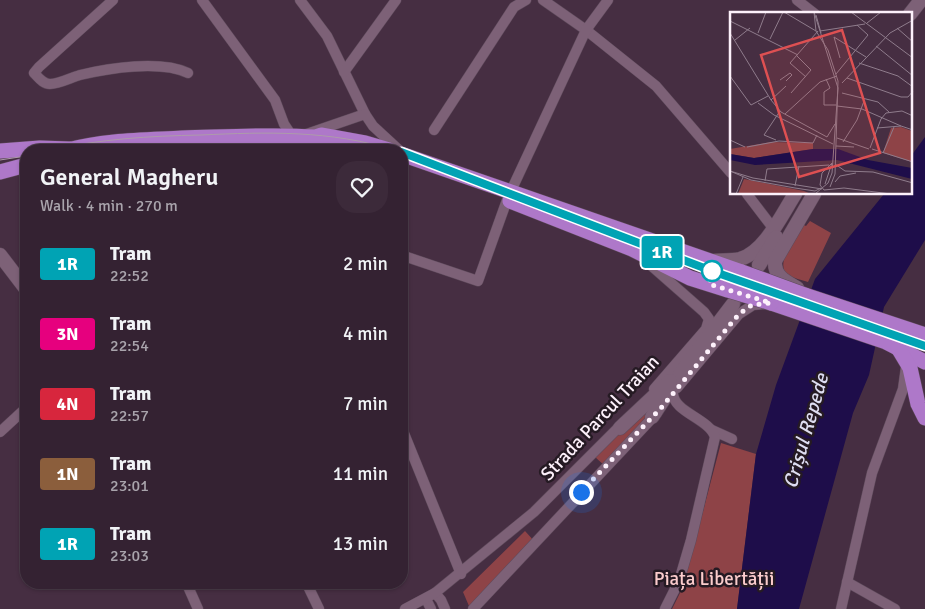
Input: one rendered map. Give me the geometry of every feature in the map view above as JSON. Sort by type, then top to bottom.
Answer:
[{"type":"main road","points":[[304,140],[321,135],[366,144]]},
{"type":"main road","points":[[114,144],[159,138],[304,140],[334,144]]},
{"type":"main road","points":[[3,149],[20,149]]},
{"type":"main road","points":[[408,157],[510,196],[632,249],[730,297],[777,305],[925,362]]},
{"type":"main road","points":[[0,172],[20,167]]},
{"type":"main road","points":[[510,196],[712,261],[896,326],[924,330]]},
{"type":"main road","points":[[897,350],[912,375],[918,404],[925,418]]},
{"type":"street","points":[[113,0],[40,66],[34,73],[42,81],[51,84],[80,75],[135,66],[160,66],[179,69],[188,73]]},
{"type":"street","points":[[202,0],[275,100],[290,134],[304,140],[366,114]]},
{"type":"street","points":[[300,0],[327,36],[366,114],[374,126],[391,144]]},
{"type":"street","points":[[344,72],[396,0]]},
{"type":"street","points":[[434,130],[514,7],[526,0]]},
{"type":"street","points":[[543,0],[586,30],[656,86],[730,172]]},
{"type":"street","points":[[408,257],[478,281],[510,196],[586,30],[608,0]]},
{"type":"street","points":[[798,0],[813,12]]},
{"type":"street","points":[[912,12],[921,0]]},
{"type":"street","points":[[748,195],[773,228]]},
{"type":"street","points":[[712,261],[737,260],[747,256],[761,245],[794,195]]},
{"type":"street","points":[[758,266],[802,195]]},
{"type":"street","points":[[805,295],[782,278],[775,268],[775,261],[813,195]]},
{"type":"street","name":"Strada Parcul Traian","points":[[405,609],[430,596],[460,574],[534,512],[620,428],[706,329],[708,319],[704,312],[632,249]]},
{"type":"street","points":[[0,255],[20,281]]},
{"type":"street","points":[[652,417],[730,297]]},
{"type":"street","name":"Strada Parcul Traian","points":[[473,609],[652,417],[739,314],[752,305],[777,305]]},
{"type":"street","points":[[841,609],[872,473],[903,389],[897,350]]},
{"type":"street","points":[[620,428],[685,367]]},
{"type":"street","points":[[673,393],[676,403],[712,430],[732,439]]},
{"type":"street","points":[[0,432],[20,414]]},
{"type":"street","points":[[665,609],[679,581],[691,540],[714,440],[712,430]]},
{"type":"street","points":[[408,444],[460,574]]},
{"type":"street","points":[[583,463],[597,475]]},
{"type":"street","points":[[847,582],[895,609]]},
{"type":"street","points":[[189,589],[198,609]]},
{"type":"street","points":[[309,589],[319,609]]},
{"type":"street","points":[[431,609],[430,596],[441,600],[445,609]]},
{"type":"green space","points":[[810,221],[831,233],[808,282],[788,275],[784,271],[783,265],[784,257],[800,223],[806,226]]},
{"type":"green space","points":[[660,390],[667,396],[605,466],[595,457]]},
{"type":"green space","name":"Piața Libertății","points":[[721,443],[756,454],[737,609],[672,609],[683,587]]},
{"type":"green space","points":[[525,531],[535,542],[473,609],[468,609],[469,606],[463,592]]},
{"type":"water","name":"Crișul Repede","points":[[925,137],[925,240],[884,307],[869,375],[853,413],[799,609],[737,609],[756,454],[776,385],[815,279],[883,195],[912,195],[912,155]]},
{"type":"tunnel","points":[[734,302],[758,266]]},
{"type":"tram line","points":[[82,144],[144,137],[274,133],[322,136],[373,144]]},
{"type":"tram line","name":"1R","points":[[408,154],[712,271],[925,346]]},
{"type":"tram line","points":[[0,160],[20,157]]},
{"type":"tram line","points":[[408,159],[710,275],[891,337],[925,351]]},
{"type":"route","points":[[581,492],[661,408],[739,314],[752,305],[771,303],[709,284],[712,271]]}]
